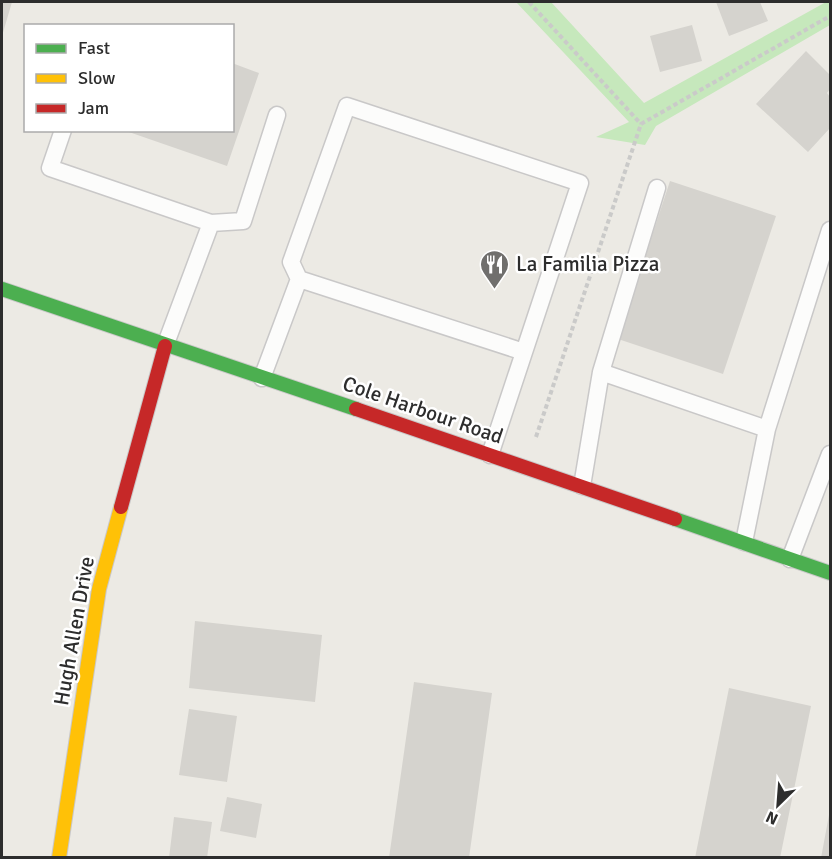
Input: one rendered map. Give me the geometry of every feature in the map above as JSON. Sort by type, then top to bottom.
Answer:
[{"type":"main road","name":"Cole Harbour Road","points":[[2,289],[831,573]]},
{"type":"main road","name":"Hugh Allen Drive","points":[[59,858],[99,589],[165,345]]},
{"type":"lane","points":[[262,378],[299,279],[291,262],[347,106],[580,183],[490,455]]},
{"type":"lane","points":[[62,132],[50,168],[211,223],[243,221],[277,115]]},
{"type":"lane","points":[[582,486],[601,372],[657,188]]},
{"type":"lane","points":[[165,345],[211,223]]},
{"type":"lane","points":[[744,542],[767,429],[831,230]]},
{"type":"lane","points":[[299,279],[524,352]]},
{"type":"lane","points":[[601,372],[767,429]]},
{"type":"lane","points":[[790,559],[831,454]]},
{"type":"path","points":[[529,2],[641,124]]},
{"type":"path","points":[[526,467],[641,124],[831,16]]},
{"type":"green space","points":[[516,2],[551,2],[644,103],[826,2],[830,2],[830,25],[656,126],[645,145],[596,137],[629,122]]},
{"type":"building","points":[[2,2],[12,2],[2,36]]},
{"type":"building","points":[[716,2],[760,2],[768,21],[729,36]]},
{"type":"building","points":[[692,25],[702,61],[660,72],[650,36]]},
{"type":"building","points":[[806,51],[830,75],[830,89],[827,93],[830,97],[830,128],[808,152],[756,104]]},
{"type":"building","points":[[234,64],[259,73],[227,166],[129,132],[234,132]]},
{"type":"building","points":[[670,181],[776,216],[723,374],[618,339]]},
{"type":"building","points":[[195,621],[322,635],[315,702],[189,688]]},
{"type":"building","points":[[414,682],[492,693],[469,858],[389,858]]},
{"type":"building","points":[[729,688],[811,706],[780,858],[695,858]]},
{"type":"building","points":[[189,709],[237,716],[227,782],[179,775]]},
{"type":"building","points":[[227,797],[262,804],[256,838],[220,831]]},
{"type":"building","points":[[829,815],[830,858],[821,858]]},
{"type":"building","points":[[174,817],[212,822],[207,858],[169,858]]},
{"type":"traffic: fast","points":[[2,289],[356,409]]},
{"type":"traffic: fast","points":[[675,519],[830,573]]},
{"type":"traffic: slow","points":[[59,858],[99,589],[121,507]]},
{"type":"traffic: jam","points":[[121,507],[165,346]]},
{"type":"traffic: jam","points":[[356,409],[675,519]]},
{"type":"place","name":"La Familia Pizza","points":[[495,290]]}]
